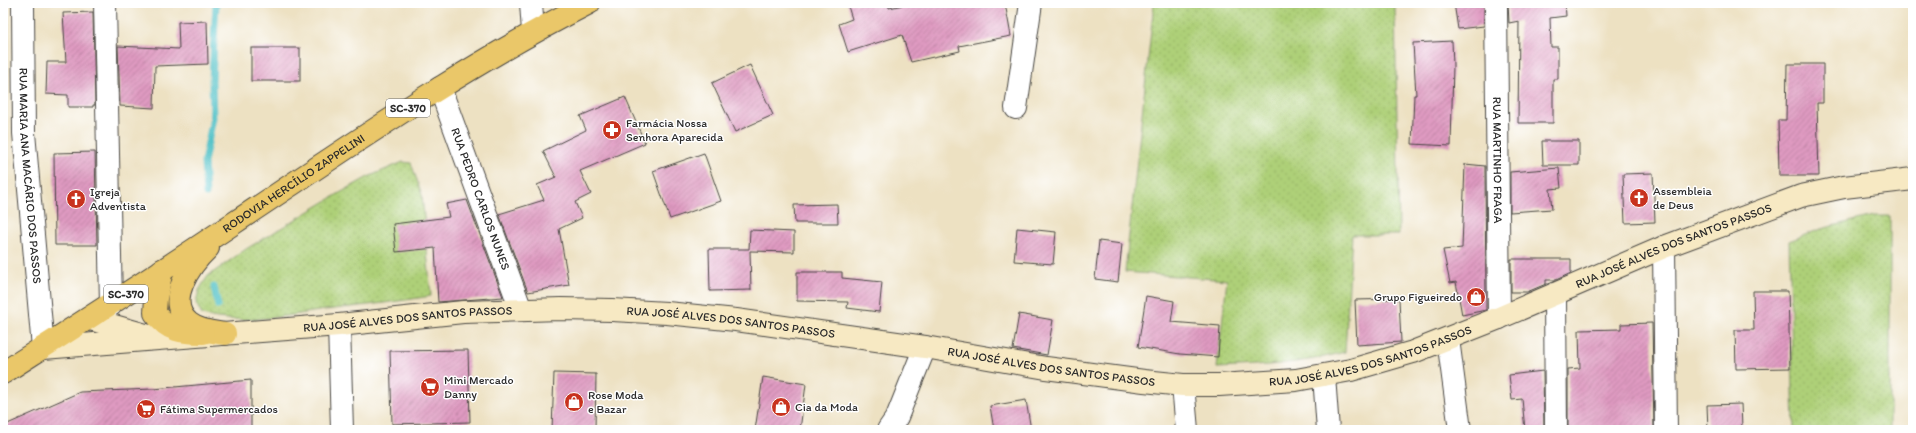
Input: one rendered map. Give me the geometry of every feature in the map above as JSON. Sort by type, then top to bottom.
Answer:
[{"type":"main road","name":"RODOVIA HERCÍLIO ZAPPELINI","points":[[3,373],[111,305],[351,144],[533,32],[589,3]]},
{"type":"main road","points":[[225,334],[202,330],[189,323],[181,313],[179,301],[182,285],[193,264],[233,224]]},
{"type":"main road","points":[[162,270],[155,313],[163,324],[171,329],[183,333],[225,334]]},
{"type":"street","name":"RUA MARIA ANA MACÁRIO DOS PASSOS","points":[[23,3],[24,133],[42,348]]},
{"type":"street","points":[[105,3],[111,305]]},
{"type":"street","points":[[531,3],[533,32]]},
{"type":"street","points":[[1016,108],[1031,3]]},
{"type":"street","name":"RUA MARTINHO FRAGA","points":[[1496,3],[1499,318]]},
{"type":"street","name":"RUA PEDRO CARLOS NUNES","points":[[440,88],[521,310]]},
{"type":"street","name":"RUA JOSÉ ALVES DOS SANTOS PASSOS","points":[[42,348],[339,325],[463,312],[598,310],[674,314],[736,320],[925,347],[1096,376],[1183,385],[1257,383],[1324,376],[1351,370],[1412,352],[1499,318],[1664,247],[1801,196],[1844,187],[1913,179]]},
{"type":"street","points":[[1664,247],[1666,430]]},
{"type":"street","points":[[1555,294],[1556,430]]},
{"type":"street","name":"RUA JOSÉ ALVES DOS SANTOS PASSOS","points":[[90,318],[159,338]]},
{"type":"street","points":[[339,325],[342,430]]},
{"type":"street","points":[[1448,339],[1460,430]]},
{"type":"street","points":[[888,430],[897,417],[925,347]]},
{"type":"street","points":[[1324,376],[1328,430]]},
{"type":"street","points":[[1183,385],[1187,430]]},
{"type":"green space","points":[[1154,3],[1395,3],[1399,235],[1352,235],[1345,352],[1281,364],[1217,368],[1227,280],[1125,272]]},
{"type":"green space","points":[[403,162],[411,163],[422,195],[431,296],[263,318],[232,319],[202,315],[196,303],[199,290],[208,276],[246,249],[338,194],[368,177]]},
{"type":"green space","points":[[1873,216],[1890,216],[1890,430],[1794,430],[1789,241],[1821,229]]},
{"type":"building","points":[[847,3],[888,3],[889,8],[913,3],[1005,3],[1011,36],[959,46],[960,51],[911,62],[902,35],[848,52],[839,24],[852,19]]},
{"type":"building","points":[[1454,3],[1484,3],[1484,26],[1458,29]]},
{"type":"building","points":[[1508,3],[1565,3],[1566,16],[1550,18],[1551,47],[1558,47],[1558,79],[1553,79],[1553,123],[1518,123],[1519,21],[1509,23]]},
{"type":"building","points":[[93,12],[95,105],[93,105],[93,107],[68,107],[68,95],[46,94],[47,62],[66,62],[63,13]]},
{"type":"building","points":[[207,21],[208,64],[155,66],[154,108],[120,106],[118,46],[179,49],[178,22]]},
{"type":"building","points":[[1452,41],[1453,65],[1451,146],[1412,144],[1414,95],[1416,95],[1413,43]]},
{"type":"building","points":[[251,48],[300,48],[300,81],[251,81]]},
{"type":"building","points":[[1787,64],[1823,64],[1823,103],[1817,103],[1819,176],[1779,176],[1778,120],[1786,120]]},
{"type":"building","points":[[750,65],[773,115],[735,132],[712,83]]},
{"type":"building","points":[[625,97],[645,143],[580,171],[591,194],[575,202],[582,218],[559,229],[569,285],[528,292],[499,214],[544,200],[537,185],[556,177],[543,151],[586,130],[580,116]]},
{"type":"building","points":[[1542,141],[1579,141],[1579,165],[1543,165]]},
{"type":"building","name":"Igreja Adventista","points":[[95,152],[97,245],[55,245],[54,153]]},
{"type":"building","points":[[704,153],[721,201],[670,219],[653,171]]},
{"type":"building","points":[[1465,164],[1485,166],[1486,310],[1462,315],[1456,282],[1450,283],[1443,250],[1462,248]]},
{"type":"building","points":[[1559,168],[1561,188],[1550,189],[1552,209],[1510,212],[1510,172]]},
{"type":"building","name":"Assembleia de Deus","points":[[1653,173],[1655,222],[1625,223],[1623,174]]},
{"type":"building","points":[[467,200],[503,297],[438,302],[435,248],[396,252],[393,224],[449,217],[446,204]]},
{"type":"building","points":[[837,204],[838,223],[795,223],[794,205]]},
{"type":"building","points":[[1017,228],[1056,232],[1053,264],[1014,261]]},
{"type":"building","points":[[750,230],[794,232],[794,252],[750,251],[751,290],[710,291],[709,249],[749,249]]},
{"type":"building","points":[[1099,241],[1122,244],[1118,282],[1095,279]]},
{"type":"building","points":[[1511,259],[1571,259],[1571,273],[1556,280],[1546,280],[1546,284],[1527,292],[1511,292]]},
{"type":"building","points":[[797,272],[842,272],[842,278],[882,282],[879,312],[847,308],[848,302],[797,301]]},
{"type":"building","points":[[1753,291],[1788,291],[1790,368],[1736,369],[1735,330],[1754,330]]},
{"type":"building","points":[[1146,296],[1174,301],[1171,322],[1220,326],[1218,357],[1180,354],[1138,347]]},
{"type":"building","points":[[1399,299],[1401,342],[1357,345],[1355,300]]},
{"type":"building","points":[[1019,314],[1053,320],[1047,355],[1013,349]]},
{"type":"building","points":[[1652,323],[1654,430],[1568,430],[1568,369],[1580,368],[1579,330],[1621,329],[1621,324]]},
{"type":"building","name":"Mini Mercado Danny","points":[[468,350],[470,422],[392,424],[390,351]]},
{"type":"building","points":[[1543,371],[1544,430],[1525,430],[1522,399],[1512,400],[1509,375]]},
{"type":"building","name":"Rose Moda e Bazar","points":[[554,373],[596,374],[595,430],[552,430]]},
{"type":"building","name":"Cia da Moda","points":[[763,377],[806,384],[800,430],[755,430]]},
{"type":"building","name":"Fátima Supermercados","points":[[251,380],[251,430],[3,430],[3,426],[80,392],[153,389]]},
{"type":"building","points":[[1026,400],[1031,430],[994,430],[990,406]]},
{"type":"building","points":[[1741,404],[1742,428],[1708,430],[1707,405]]},
{"type":"waterway","points":[[206,194],[204,162],[213,118],[212,80],[216,3]]},
{"type":"waterway","points":[[214,287],[218,306]]},
{"type":"place","name":"Farmácia Nossa Senhora Aparecida","points":[[612,130]]},
{"type":"place","name":"Assembleia de Deus","points":[[1639,198]]},
{"type":"place","name":"Igreja Adventista","points":[[76,199]]},
{"type":"place","name":"Grupo Figueiredo","points":[[1476,297]]},
{"type":"place","name":"Mini Mercado Danny","points":[[430,387]]},
{"type":"place","name":"Rose Moda e Bazar","points":[[574,402]]},
{"type":"place","name":"Cia da Moda","points":[[781,407]]},
{"type":"place","name":"Fátima Supermercados","points":[[146,409]]}]
